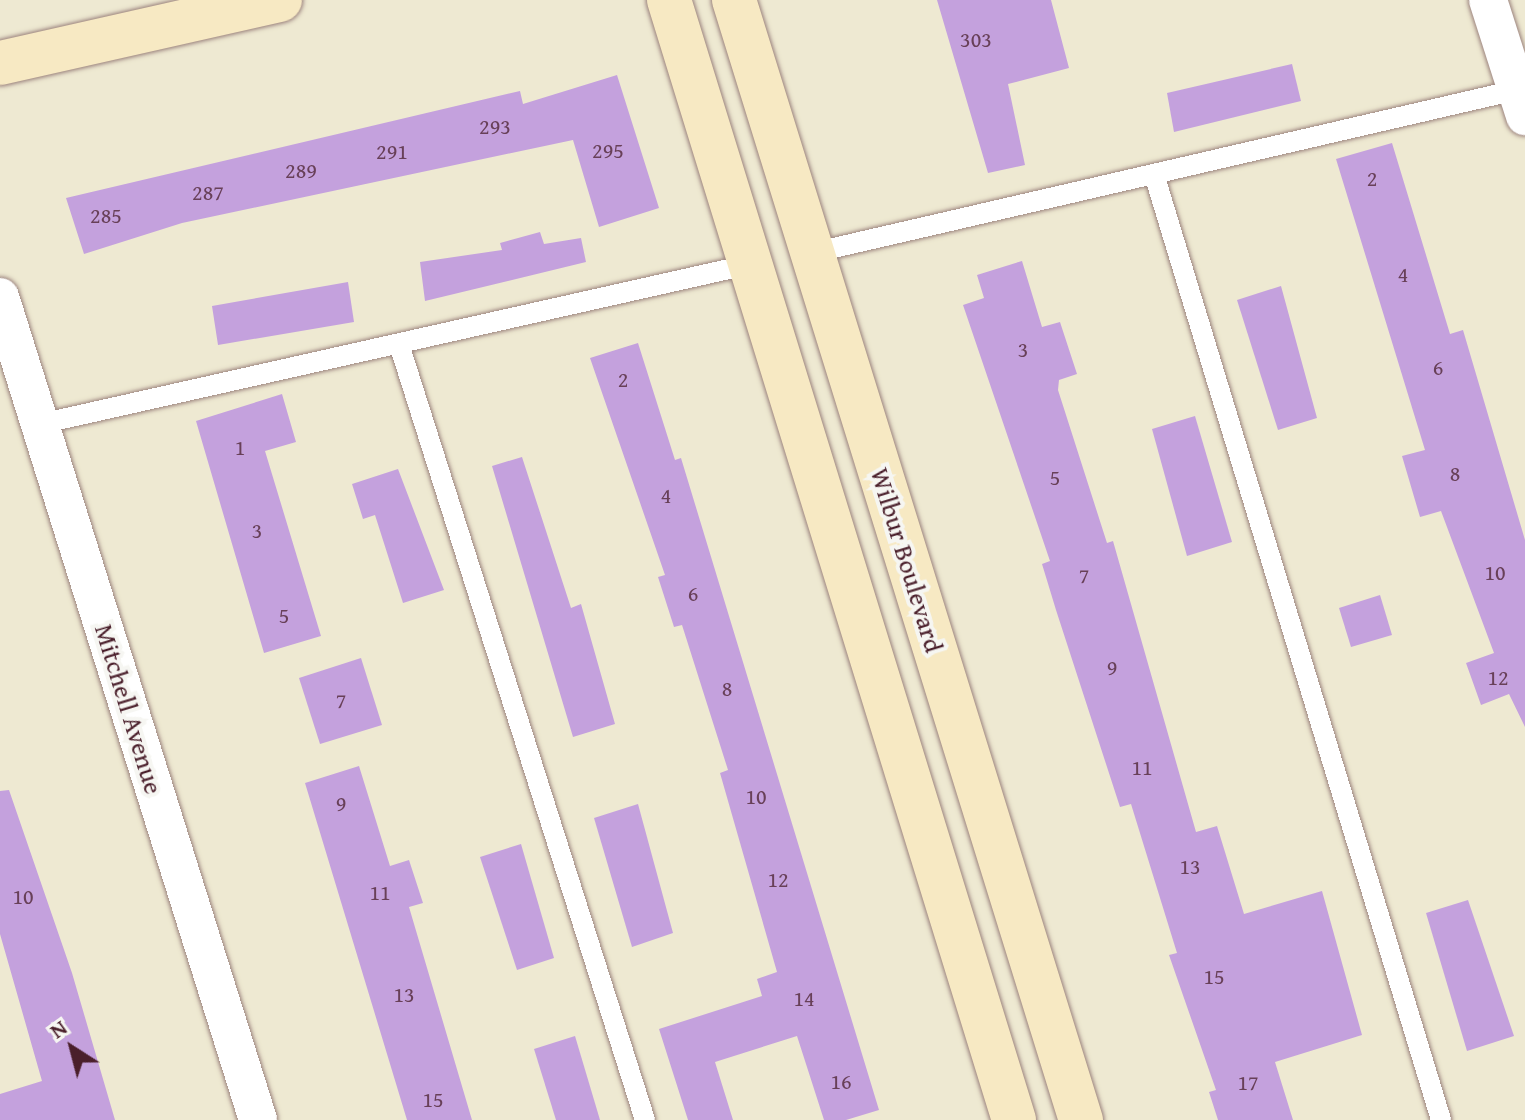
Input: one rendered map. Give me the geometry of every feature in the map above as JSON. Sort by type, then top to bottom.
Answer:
[{"type":"street","points":[[0,63],[280,0]]},
{"type":"street","points":[[669,0],[1014,1120]]},
{"type":"street","name":"Wilbur Boulevard","points":[[734,0],[1081,1120]]},
{"type":"street","points":[[1488,0],[1522,98]]},
{"type":"street","name":"Mitchell Avenue","points":[[0,297],[258,1120]]},
{"type":"lane","points":[[812,253],[1154,174],[1522,98]]},
{"type":"lane","points":[[1154,174],[1441,1120]]},
{"type":"lane","points":[[40,424],[751,264]]},
{"type":"lane","points":[[399,344],[645,1120]]},
{"type":"building","points":[[937,0],[1051,0],[1069,68],[1008,84],[1025,165],[988,173]]},
{"type":"building","points":[[1292,64],[1301,101],[1174,132],[1167,93]]},
{"type":"building","points":[[617,75],[659,208],[599,227],[573,140],[182,223],[84,254],[66,198],[520,91],[523,104]]},
{"type":"building","points":[[1392,143],[1450,334],[1463,330],[1525,540],[1525,727],[1509,694],[1481,705],[1466,663],[1494,653],[1441,511],[1420,517],[1402,456],[1425,450],[1336,159]]},
{"type":"building","points":[[540,232],[544,244],[581,238],[586,262],[425,301],[420,262],[502,250],[500,243]]},
{"type":"building","points":[[1022,261],[1042,327],[1060,322],[1077,374],[1059,380],[1058,390],[1107,543],[1113,541],[1196,832],[1217,826],[1244,914],[1322,891],[1362,1035],[1275,1062],[1293,1120],[1218,1120],[1209,1092],[1216,1090],[1169,955],[1177,953],[1131,804],[1120,807],[1056,610],[1042,564],[1050,561],[963,305],[984,298],[977,275]]},
{"type":"building","points":[[348,282],[354,322],[218,345],[212,306]]},
{"type":"building","points":[[1281,286],[1317,418],[1278,430],[1237,300]]},
{"type":"building","points":[[638,343],[675,460],[681,458],[879,1110],[846,1120],[824,1120],[797,1036],[715,1062],[733,1120],[688,1120],[659,1029],[762,996],[757,979],[777,972],[720,773],[728,770],[682,625],[674,627],[658,577],[665,575],[590,358]]},
{"type":"building","points":[[282,394],[296,442],[265,451],[321,636],[264,653],[196,421]]},
{"type":"building","points":[[1195,416],[1232,542],[1187,556],[1152,429]]},
{"type":"building","points":[[522,457],[571,608],[581,604],[615,724],[573,737],[492,466]]},
{"type":"building","points":[[398,469],[444,590],[403,603],[375,515],[363,519],[352,484]]},
{"type":"building","points":[[1380,595],[1392,635],[1351,647],[1339,608]]},
{"type":"building","points":[[361,658],[382,725],[320,744],[299,678]]},
{"type":"building","points":[[359,766],[390,866],[409,860],[423,903],[409,907],[472,1120],[407,1120],[305,783]]},
{"type":"building","points":[[9,790],[72,973],[115,1120],[0,1120],[0,1094],[42,1081],[0,934],[0,791]]},
{"type":"building","points":[[638,804],[673,933],[632,947],[594,818]]},
{"type":"building","points":[[521,844],[554,958],[517,970],[480,857]]},
{"type":"building","points":[[1468,900],[1514,1036],[1467,1051],[1426,913]]},
{"type":"building","points":[[575,1036],[600,1120],[556,1120],[534,1049]]}]
